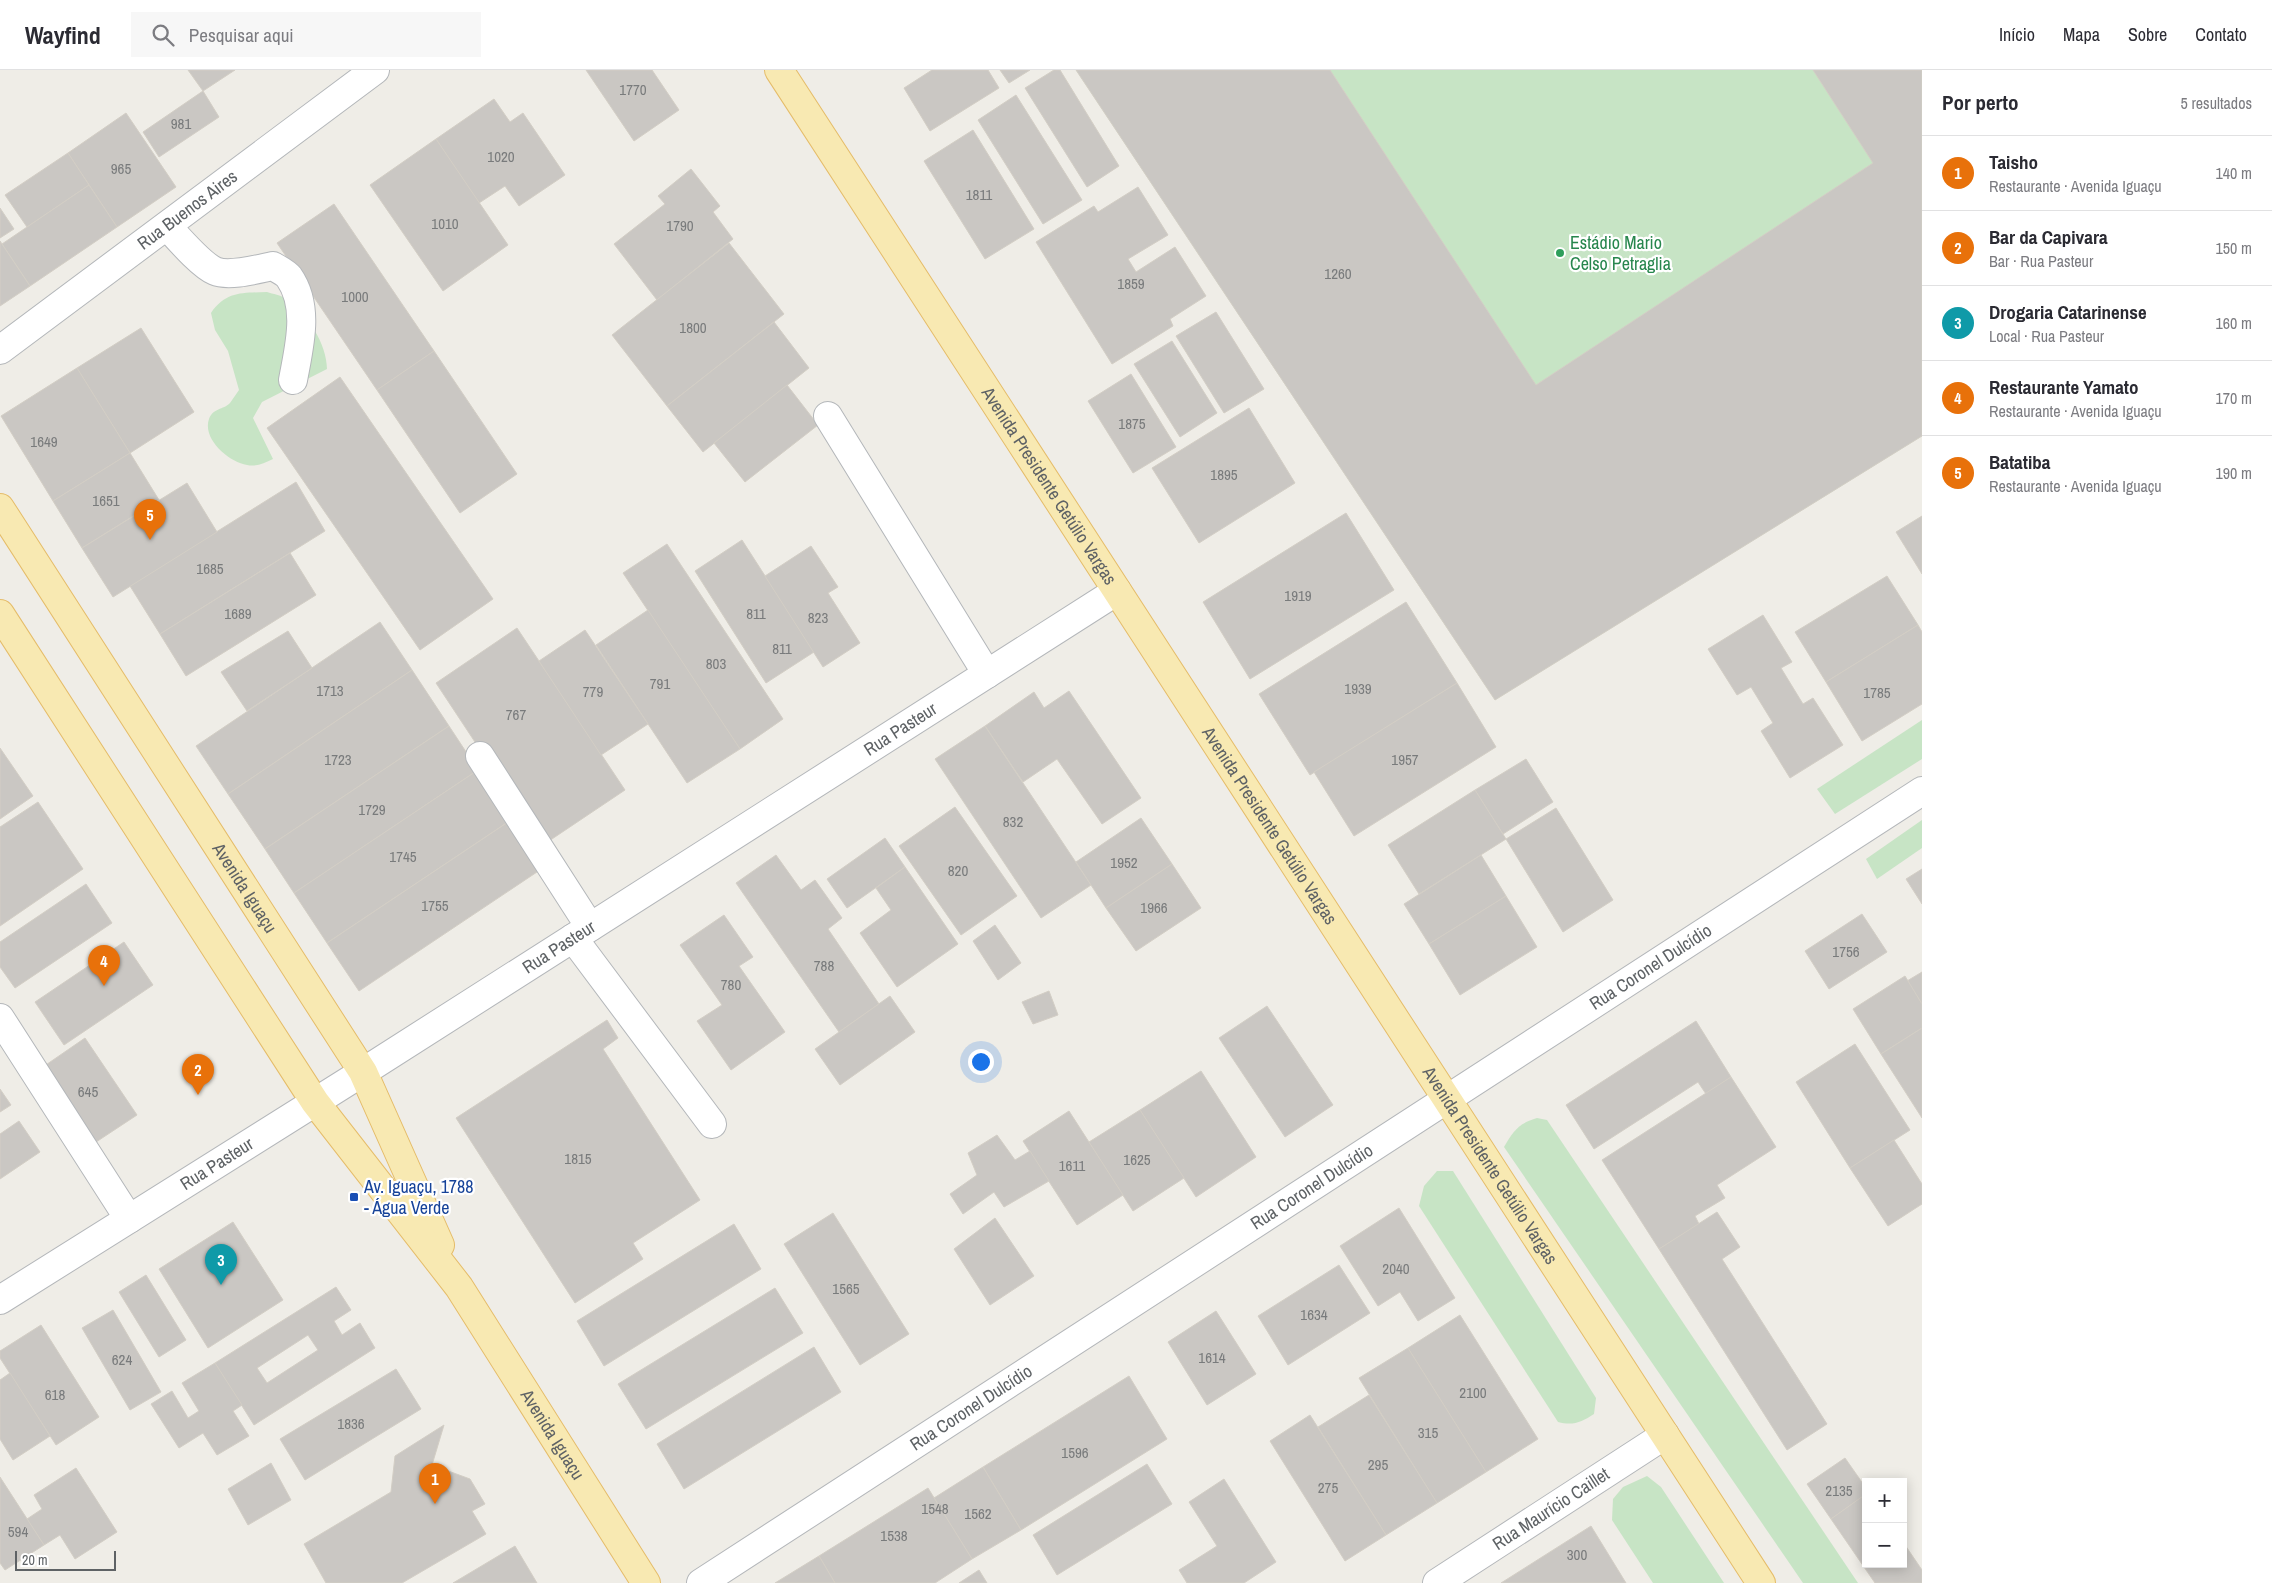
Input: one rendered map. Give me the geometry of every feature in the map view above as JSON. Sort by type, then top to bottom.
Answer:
[{"type":"main road","name":"Avenida Presidente Getúlio Vargas","points":[[779,70],[1761,1583]]},
{"type":"main road","name":"Avenida Iguaçu","points":[[0,508],[363,1072],[459,1287]]},
{"type":"main road","name":"Avenida Iguaçu","points":[[0,614],[315,1102],[459,1287],[646,1583]]},
{"type":"street","name":"Rua Buenos Aires","points":[[0,350],[375,70]]},
{"type":"street","points":[[167,226],[194,254],[216,271],[239,272],[273,266],[288,276],[300,300],[302,334],[293,380]]},
{"type":"street","points":[[828,416],[987,674]]},
{"type":"street","name":"Rua Pasteur","points":[[0,1300],[363,1072],[1117,591]]},
{"type":"street","points":[[480,756],[582,932],[712,1124]]},
{"type":"street","name":"Rua Coronel Dulcídio","points":[[700,1583],[1922,791]]},
{"type":"street","points":[[0,1018],[129,1219]]},
{"type":"street","name":"Rua Maurício Caillet","points":[[1437,1583],[1665,1435]]},
{"type":"green space","name":"Estádio Mario Celso Petraglia","points":[[1076,70],[1922,70],[1922,436],[1495,700]]},
{"type":"green space","points":[[267,292],[286,299],[301,312],[320,340],[324,349],[327,369],[262,402],[253,418],[273,459],[251,465],[240,463],[225,454],[213,442],[209,434],[208,427],[211,415],[230,403],[239,390],[228,351],[215,330],[211,313],[229,297],[243,293]]},
{"type":"green space","points":[[1922,720],[1922,759],[1835,814],[1817,789]]},
{"type":"green space","points":[[1922,820],[1922,848],[1877,879],[1866,859]]},
{"type":"green space","points":[[1537,1118],[1547,1120],[1858,1583],[1803,1583],[1504,1147],[1517,1128]]},
{"type":"green space","points":[[1437,1171],[1453,1171],[1596,1398],[1594,1414],[1590,1417],[1573,1423],[1558,1422],[1419,1206],[1424,1186]]},
{"type":"green space","points":[[1647,1476],[1661,1487],[1724,1583],[1653,1583],[1612,1520],[1613,1499],[1623,1487]]},
{"type":"building","points":[[188,70],[235,70],[203,91]]},
{"type":"building","points":[[586,70],[652,70],[679,110],[634,141]]},
{"type":"building","points":[[932,70],[988,70],[999,88],[930,131],[904,88]]},
{"type":"building","points":[[1000,70],[1030,70],[1009,83]]},
{"type":"building","points":[[1054,70],[1060,70],[1119,166],[1087,187],[1025,88]]},
{"type":"building","name":"Estádio Mario Celso Petraglia","points":[[1076,70],[1330,70],[1536,385],[1873,163],[1813,70],[1922,70],[1922,436],[1495,700]]},
{"type":"building","points":[[203,91],[219,117],[159,157],[143,132]]},
{"type":"building","points":[[1016,95],[1082,200],[1043,224],[978,120]]},
{"type":"building","points":[[494,99],[510,122],[523,113],[565,175],[519,206],[505,186],[479,203],[436,139]]},
{"type":"building","points":[[126,113],[176,187],[117,227],[68,153]]},
{"type":"building","points":[[973,130],[1034,229],[985,259],[924,161]]},
{"type":"building","points":[[436,139],[508,245],[443,291],[370,185]]},
{"type":"building","points":[[68,153],[89,185],[27,227],[5,195]]},
{"type":"building","points":[[691,169],[720,206],[713,212],[733,239],[657,300],[614,244],[665,204],[658,196]]},
{"type":"building","points":[[89,185],[117,227],[30,286],[2,244]]},
{"type":"building","points":[[1138,187],[1168,235],[1128,259],[1136,272],[1175,247],[1206,296],[1170,319],[1173,326],[1112,364],[1036,242],[1094,206],[1098,212]]},
{"type":"building","points":[[334,204],[434,351],[377,390],[277,243]]},
{"type":"building","points":[[0,208],[14,229],[0,238]]},
{"type":"building","points":[[0,241],[30,286],[0,306]]},
{"type":"building","points":[[729,243],[784,314],[667,406],[612,335]]},
{"type":"building","points":[[1216,312],[1264,389],[1224,413],[1176,336]]},
{"type":"building","points":[[774,322],[809,368],[703,452],[667,406]]},
{"type":"building","points":[[141,328],[194,412],[130,453],[77,368]]},
{"type":"building","points":[[1172,341],[1217,413],[1180,437],[1134,364]]},
{"type":"building","points":[[434,351],[517,474],[460,513],[377,390]]},
{"type":"building","points":[[77,368],[130,453],[53,501],[1,416]]},
{"type":"building","points":[[1131,374],[1176,447],[1133,473],[1088,401]]},
{"type":"building","points":[[340,377],[493,599],[420,650],[267,428]]},
{"type":"building","points":[[787,385],[818,425],[745,482],[714,443]]},
{"type":"building","points":[[1249,408],[1295,483],[1199,543],[1152,468]]},
{"type":"building","points":[[130,453],[159,500],[82,548],[53,501]]},
{"type":"building","points":[[296,482],[325,531],[160,634],[130,586]]},
{"type":"building","points":[[187,483],[217,532],[113,597],[82,548]]},
{"type":"building","points":[[1346,513],[1394,590],[1250,679],[1203,602]]},
{"type":"building","points":[[1922,516],[1922,574],[1896,532]]},
{"type":"building","points":[[742,540],[814,652],[766,683],[695,571]]},
{"type":"building","points":[[667,544],[783,719],[740,749],[623,573]]},
{"type":"building","points":[[811,546],[838,587],[828,593],[860,643],[823,667],[765,576]]},
{"type":"building","points":[[290,553],[316,595],[186,676],[160,634]]},
{"type":"building","points":[[1887,576],[1918,625],[1826,682],[1795,632]]},
{"type":"building","points":[[1406,602],[1457,683],[1310,775],[1259,694]]},
{"type":"building","points":[[648,610],[740,749],[687,783],[596,645]]},
{"type":"building","points":[[1763,615],[1792,662],[1781,668],[1803,704],[1813,698],[1843,745],[1790,778],[1761,731],[1773,723],[1751,687],[1737,695],[1708,649]]},
{"type":"building","points":[[380,622],[412,670],[228,794],[196,746]]},
{"type":"building","points":[[1918,625],[1922,632],[1922,704],[1862,741],[1826,682]]},
{"type":"building","points":[[517,628],[625,790],[543,845],[436,683]]},
{"type":"building","points":[[585,630],[648,724],[601,755],[539,661]]},
{"type":"building","points":[[288,631],[312,668],[247,711],[221,672]]},
{"type":"building","points":[[412,670],[449,726],[265,849],[228,794]]},
{"type":"building","points":[[1457,683],[1496,747],[1354,836],[1314,772]]},
{"type":"building","points":[[1069,691],[1141,798],[1102,824],[1057,759],[1023,782],[985,726],[1034,692],[1044,708]]},
{"type":"building","points":[[449,726],[478,770],[294,893],[265,849]]},
{"type":"building","points":[[985,726],[1091,885],[1041,918],[935,759]]},
{"type":"building","points":[[0,748],[33,796],[0,819]]},
{"type":"building","points":[[1526,759],[1553,802],[1503,834],[1475,790]]},
{"type":"building","points":[[478,770],[511,820],[327,943],[294,893]]},
{"type":"building","points":[[1475,790],[1506,839],[1419,894],[1388,845]]},
{"type":"building","points":[[38,802],[83,869],[0,926],[0,827]]},
{"type":"building","points":[[955,807],[1017,896],[961,935],[899,846]]},
{"type":"building","points":[[1556,808],[1613,900],[1563,932],[1506,839]]},
{"type":"building","points":[[1141,818],[1172,864],[1106,908],[1076,862]]},
{"type":"building","points":[[511,820],[543,868],[359,991],[327,943]]},
{"type":"building","points":[[885,838],[905,867],[847,908],[827,879]]},
{"type":"building","points":[[776,855],[801,890],[815,880],[842,918],[828,929],[879,1004],[839,1032],[736,883]]},
{"type":"building","points":[[1481,855],[1506,896],[1429,944],[1404,904]]},
{"type":"building","points":[[1172,864],[1201,908],[1136,951],[1106,908]]},
{"type":"building","points":[[905,867],[958,944],[897,987],[860,933],[891,910],[876,888]]},
{"type":"building","points":[[1922,869],[1922,904],[1906,879]]},
{"type":"building","points":[[86,884],[112,923],[15,988],[0,967],[0,942]]},
{"type":"building","points":[[1506,896],[1537,947],[1460,995],[1429,944]]},
{"type":"building","points":[[1862,914],[1887,952],[1829,989],[1805,951]]},
{"type":"building","points":[[724,915],[753,957],[739,966],[785,1032],[731,1070],[697,1021],[722,1005],[680,945]]},
{"type":"building","points":[[995,925],[1021,963],[998,980],[973,941]]},
{"type":"building","points":[[124,942],[153,985],[64,1045],[35,1002]]},
{"type":"building","points":[[1922,972],[1922,1004],[1907,981]]},
{"type":"building","points":[[1905,976],[1922,1004],[1922,1028],[1881,1054],[1853,1009]]},
{"type":"building","points":[[1049,991],[1058,1015],[1033,1024],[1022,1002]]},
{"type":"building","points":[[890,996],[915,1032],[840,1085],[815,1049]]},
{"type":"building","points":[[1267,1006],[1333,1105],[1285,1137],[1219,1038]]},
{"type":"building","points":[[607,1020],[618,1038],[603,1049],[700,1200],[633,1243],[643,1259],[575,1303],[456,1118]]},
{"type":"building","points":[[1696,1021],[1731,1077],[1706,1094],[1698,1082],[1594,1149],[1566,1105]]},
{"type":"building","points":[[1922,1028],[1922,1118],[1881,1054]]},
{"type":"building","points":[[85,1038],[137,1115],[90,1146],[40,1069]]},
{"type":"building","points":[[1855,1044],[1910,1130],[1850,1168],[1796,1082]]},
{"type":"building","points":[[1201,1071],[1256,1157],[1196,1197],[1140,1110]]},
{"type":"building","points":[[1731,1077],[1776,1147],[1717,1185],[1725,1198],[1695,1216],[1699,1224],[1659,1249],[1602,1160]]},
{"type":"building","points":[[0,1089],[11,1105],[0,1112]]},
{"type":"building","points":[[1140,1110],[1184,1178],[1133,1211],[1089,1142]]},
{"type":"building","points":[[1069,1111],[1123,1195],[1077,1225],[1023,1141]]},
{"type":"building","points":[[19,1121],[40,1152],[0,1179],[0,1134]]},
{"type":"building","points":[[997,1135],[1015,1160],[1030,1151],[1049,1181],[1004,1207],[994,1192],[963,1214],[950,1194],[977,1175],[968,1153]]},
{"type":"building","points":[[1894,1140],[1922,1184],[1922,1204],[1888,1226],[1850,1168]]},
{"type":"building","points":[[1399,1208],[1455,1298],[1418,1321],[1400,1292],[1378,1306],[1340,1246]]},
{"type":"building","points":[[1717,1212],[1740,1247],[1722,1259],[1827,1424],[1787,1450],[1659,1249]]},
{"type":"building","points":[[833,1213],[909,1334],[860,1365],[784,1244]]},
{"type":"building","points":[[995,1218],[1034,1276],[990,1305],[954,1249]]},
{"type":"building","points":[[233,1222],[283,1300],[208,1348],[159,1269]]},
{"type":"building","points":[[734,1224],[761,1269],[604,1366],[577,1321]]},
{"type":"building","points":[[1339,1265],[1370,1313],[1288,1365],[1258,1316]]},
{"type":"building","points":[[146,1275],[186,1340],[159,1357],[119,1292]]},
{"type":"building","points":[[336,1287],[351,1310],[334,1321],[342,1335],[360,1323],[375,1348],[254,1425],[215,1363]],"holes":[[[308,1335],[318,1350],[267,1383],[257,1368]]]},
{"type":"building","points":[[775,1288],[803,1333],[646,1429],[618,1384]]},
{"type":"building","points":[[113,1310],[161,1392],[130,1410],[82,1328]]},
{"type":"building","points":[[1216,1311],[1256,1374],[1207,1405],[1168,1342]]},
{"type":"building","points":[[1460,1315],[1538,1439],[1486,1472],[1408,1348]]},
{"type":"building","points":[[41,1325],[99,1417],[56,1445],[0,1358],[0,1351]]},
{"type":"building","points":[[814,1347],[841,1392],[684,1489],[657,1444]]},
{"type":"building","points":[[1408,1348],[1486,1472],[1437,1503],[1359,1378]]},
{"type":"building","points":[[215,1363],[242,1405],[233,1411],[249,1436],[217,1455],[203,1433],[179,1448],[151,1404],[172,1391],[188,1418],[199,1411],[182,1383]]},
{"type":"building","points":[[396,1369],[421,1409],[305,1480],[280,1439]]},
{"type":"building","points":[[10,1373],[50,1436],[13,1460],[0,1439],[0,1380]]},
{"type":"building","points":[[1129,1376],[1167,1439],[1021,1530],[983,1467]]},
{"type":"building","points":[[1369,1395],[1437,1503],[1386,1535],[1318,1427]]},
{"type":"building","points":[[1310,1415],[1386,1535],[1345,1561],[1270,1441]]},
{"type":"building","points":[[444,1425],[432,1465],[470,1479],[485,1504],[472,1511],[486,1534],[402,1583],[326,1583],[304,1544],[391,1492],[395,1456]]},
{"type":"building","points":[[1845,1458],[1862,1482],[1862,1497],[1831,1519],[1807,1484]]},
{"type":"building","points":[[271,1463],[291,1500],[248,1525],[228,1489]]},
{"type":"building","points":[[1147,1464],[1172,1504],[1057,1575],[1033,1535]]},
{"type":"building","points":[[983,1467],[1021,1530],[972,1559],[934,1498]]},
{"type":"building","points":[[76,1468],[117,1532],[75,1559],[60,1535],[44,1545],[27,1519],[42,1509],[34,1495]]},
{"type":"building","points":[[0,1477],[44,1545],[5,1570],[0,1563]]},
{"type":"building","points":[[1224,1479],[1276,1562],[1244,1583],[1187,1583],[1179,1570],[1217,1546],[1189,1502]]},
{"type":"building","points":[[928,1488],[972,1559],[935,1583],[835,1583],[819,1556]]},
{"type":"building","points":[[1862,1497],[1862,1564],[1831,1519]]},
{"type":"building","points":[[1591,1526],[1626,1583],[1501,1583]]},
{"type":"building","points":[[515,1546],[537,1583],[453,1583]]},
{"type":"building","points":[[1907,1548],[1922,1570],[1922,1583],[1875,1583],[1865,1568],[1907,1568]]},
{"type":"building","points":[[819,1556],[835,1583],[775,1583]]},
{"type":"building","points":[[979,1570],[987,1583],[959,1583]]},
{"type":"place","name":"Estádio Mario Celso Petraglia","points":[[1560,253]]},
{"type":"place","name":"Batatiba","points":[[150,540]]},
{"type":"place","name":"Restaurante Yamato","points":[[104,986]]},
{"type":"place","name":"Bar da Capivara","points":[[198,1095]]},
{"type":"place","name":"Av. Iguaçu, 1788 - Água Verde","points":[[354,1197]]},
{"type":"place","name":"Drogaria Catarinense","points":[[221,1285]]},
{"type":"place","name":"Taisho","points":[[435,1504]]}]
